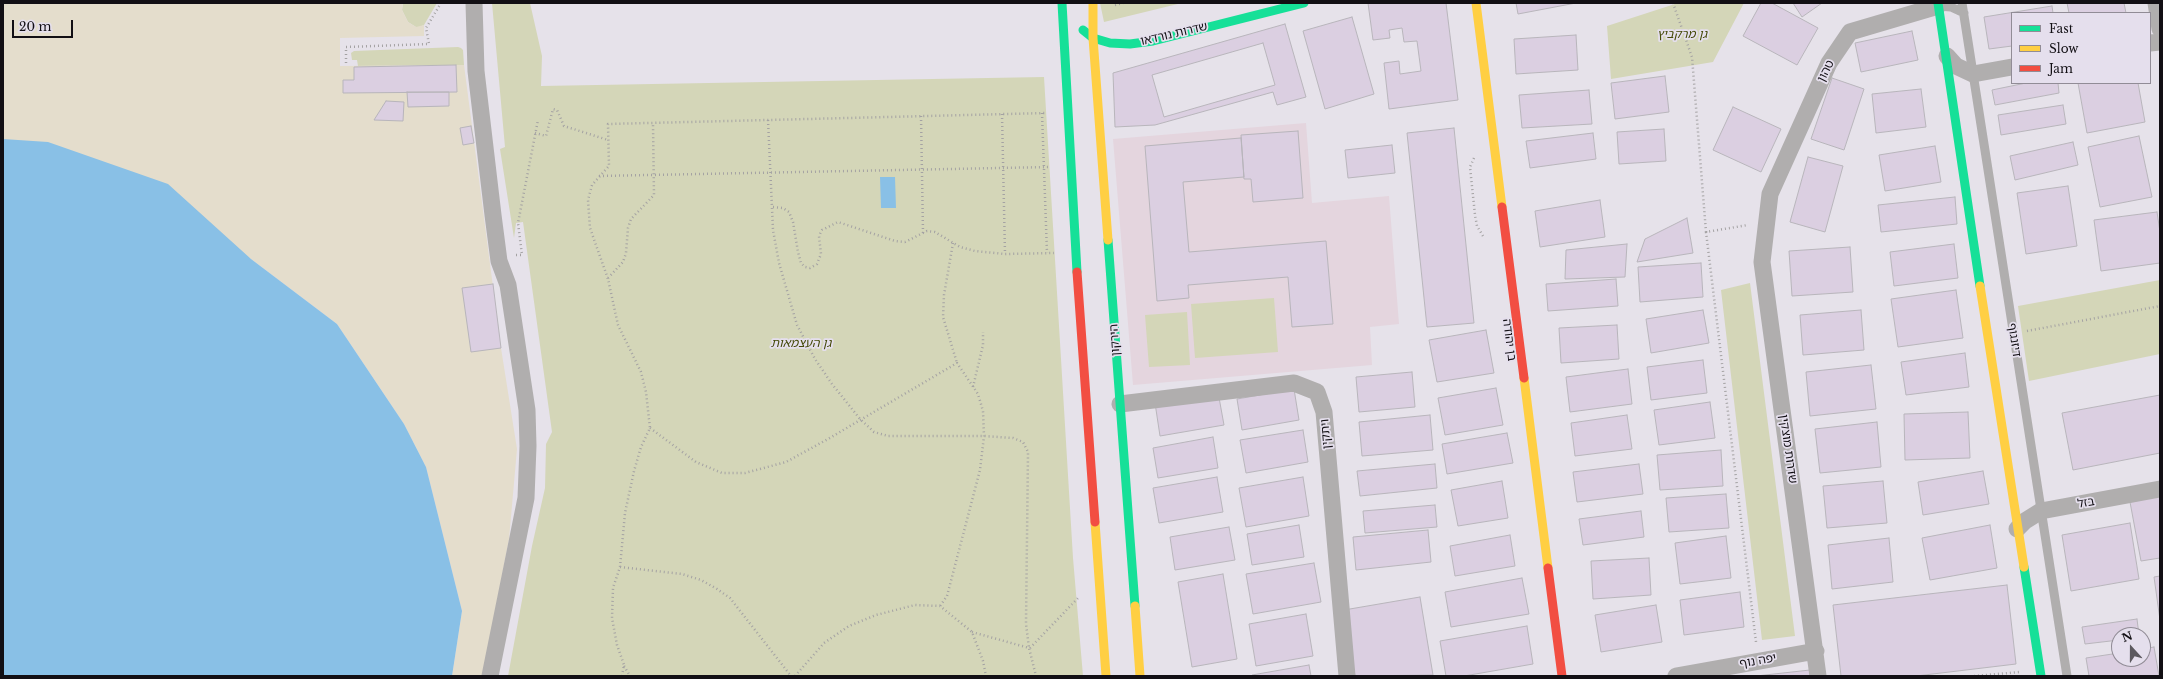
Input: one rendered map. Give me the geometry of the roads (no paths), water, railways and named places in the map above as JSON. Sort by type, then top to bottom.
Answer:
[{"type":"street","points":[[474,3],[476,71],[493,215],[499,261],[510,292],[527,410],[528,446],[526,498],[490,676]]},
{"type":"street","name":"הירקון","points":[[1093,3],[1093,38],[1140,676]]},
{"type":"street","name":"שדרות נורדאו","points":[[1064,4],[1074,21],[1093,38],[1110,43],[1130,44],[1153,41],[1304,3]]},
{"type":"street","name":"בן יהודה","points":[[1476,3],[1562,676]]},
{"type":"street","points":[[2156,3],[2160,29]]},
{"type":"street","points":[[1064,4],[1070,166],[1106,676]]},
{"type":"street","points":[[1938,5],[1947,56],[2017,529],[2041,673]]},
{"type":"street","name":"טהון","points":[[1767,222],[1770,194],[1829,62],[1850,32],[1938,5]]},
{"type":"street","points":[[1117,55],[1125,49],[1153,41]]},
{"type":"street","points":[[1947,56],[1956,66],[1973,74],[2011,67]]},
{"type":"street","points":[[1097,95],[1106,69]]},
{"type":"street","name":"שדרות מוצקין","points":[[1767,222],[1762,262],[1816,651],[1818,676]]},
{"type":"street","name":"ויתקין","points":[[1120,404],[1294,383],[1317,392],[1324,412],[1347,676]]},
{"type":"street","name":"בזל","points":[[2017,529],[2025,521],[2041,511],[2160,489]]},
{"type":"street","name":"יפה נוף","points":[[1676,676],[1816,651]]},
{"type":"lane","name":"דיזנגוף","points":[[1962,3],[2068,676]]},
{"type":"lane","name":"טהון","points":[[1938,5],[1951,7],[1964,13]]},
{"type":"lane","points":[[1536,549],[1544,613]]},
{"type":"water","points":[[3,139],[48,142],[168,184],[251,259],[337,324],[404,424],[426,467],[462,611],[452,676],[3,676]]},
{"type":"water","points":[[880,177],[895,177],[896,208],[881,208]]},
{"type":"park label","name":"גן מרקביץ","points":[[1682,35]]},
{"type":"park label","name":"גן העצמאות","points":[[801,344]]}]
